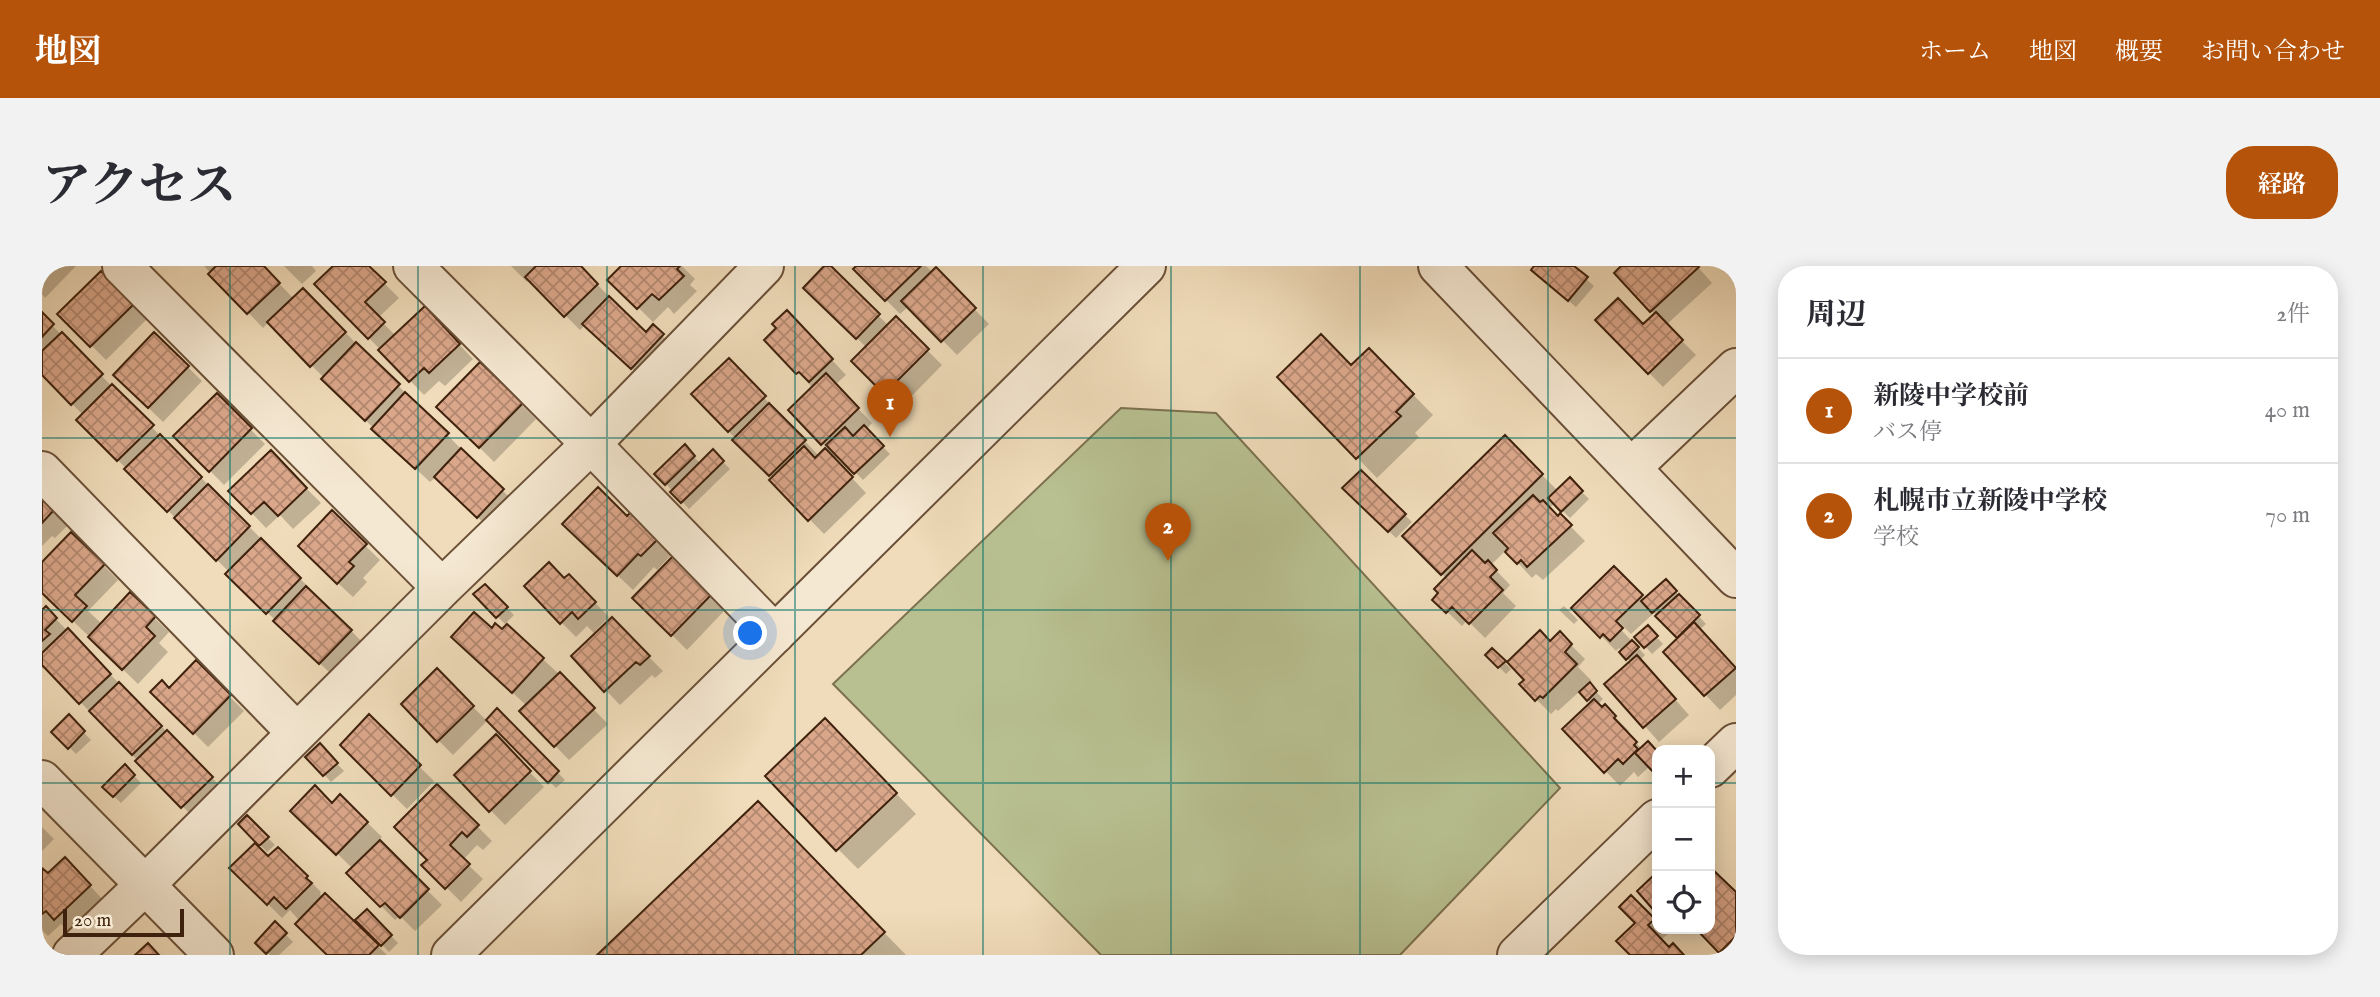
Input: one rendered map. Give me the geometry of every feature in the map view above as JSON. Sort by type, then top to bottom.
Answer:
[{"type":"street","points":[[122,266],[442,589]]},
{"type":"street","points":[[413,266],[775,634]]},
{"type":"street","points":[[451,955],[1146,266]]},
{"type":"street","points":[[72,955],[591,444],[750,271]]},
{"type":"street","points":[[1460,274],[1631,468],[1736,578]]},
{"type":"street","points":[[1631,468],[1736,368]]},
{"type":"street","points":[[42,471],[297,733]]},
{"type":"street","points":[[1715,763],[1736,743]]},
{"type":"street","points":[[42,780],[214,955]]},
{"type":"street","points":[[1517,955],[1652,824]]},
{"type":"green space","points":[[1121,408],[1216,413],[1560,788],[1400,955],[1101,955],[833,684]]},
{"type":"building","points":[[216,266],[264,266],[280,283],[247,314],[208,274]]},
{"type":"building","points":[[333,266],[369,266],[386,282],[365,302],[385,322],[368,339],[314,284]]},
{"type":"building","points":[[536,266],[581,266],[598,284],[564,317],[525,277]]},
{"type":"building","points":[[621,266],[680,266],[677,269],[684,276],[659,300],[652,294],[637,309],[607,280]]},
{"type":"building","points":[[824,266],[831,266],[880,314],[856,339],[803,288]]},
{"type":"building","points":[[856,266],[921,266],[885,301],[853,269]]},
{"type":"building","points":[[1534,266],[1574,266],[1588,277],[1568,301],[1531,270]]},
{"type":"building","points":[[1621,266],[1699,267],[1650,312],[1614,273]]},
{"type":"building","points":[[936,267],[976,308],[941,342],[901,301]]},
{"type":"building","points":[[101,271],[134,304],[90,347],[57,314]]},
{"type":"building","points":[[303,288],[346,332],[310,367],[267,322]]},
{"type":"building","points":[[609,296],[646,332],[653,324],[664,334],[631,369],[582,324]]},
{"type":"building","points":[[1618,298],[1643,324],[1656,312],[1683,340],[1648,374],[1595,320]]},
{"type":"building","points":[[425,306],[460,344],[429,373],[424,368],[409,382],[378,350]]},
{"type":"building","points":[[787,310],[833,359],[809,382],[799,372],[796,374],[764,340],[776,328],[772,324]]},
{"type":"building","points":[[42,312],[54,324],[42,337]]},
{"type":"building","points":[[896,316],[929,349],[884,394],[851,361]]},
{"type":"building","points":[[62,332],[103,374],[71,405],[42,375],[42,351]]},
{"type":"building","points":[[154,332],[189,366],[148,408],[113,375]]},
{"type":"building","points":[[1321,334],[1351,365],[1369,348],[1414,394],[1396,412],[1401,416],[1356,459],[1277,377]]},
{"type":"building","points":[[356,342],[400,384],[365,421],[321,379]]},
{"type":"building","points":[[729,358],[766,396],[728,432],[691,394]]},
{"type":"building","points":[[480,362],[523,403],[479,448],[436,407]]},
{"type":"building","points":[[826,373],[859,408],[821,445],[788,410]]},
{"type":"building","points":[[112,384],[154,425],[117,461],[76,420]]},
{"type":"building","points":[[405,392],[449,433],[415,469],[371,429]]},
{"type":"building","points":[[217,393],[252,428],[209,472],[173,436]]},
{"type":"building","points":[[769,403],[806,440],[769,476],[732,440]]},
{"type":"building","points":[[864,425],[884,446],[854,474],[826,445],[845,427],[853,436]]},
{"type":"building","points":[[160,434],[202,477],[167,512],[124,469]]},
{"type":"building","points":[[1505,435],[1543,474],[1441,575],[1402,536]]},
{"type":"building","points":[[685,444],[695,456],[665,485],[654,474]]},
{"type":"building","points":[[804,446],[815,458],[825,448],[853,477],[808,521],[769,480]]},
{"type":"building","points":[[461,448],[504,489],[477,518],[434,477]]},
{"type":"building","points":[[713,449],[724,461],[681,503],[670,492]]},
{"type":"building","points":[[271,450],[307,488],[278,516],[264,502],[251,514],[228,491]]},
{"type":"building","points":[[1361,470],[1406,514],[1388,532],[1342,488]]},
{"type":"building","points":[[1570,477],[1583,491],[1561,512],[1548,498]]},
{"type":"building","points":[[208,484],[250,526],[216,561],[174,518]]},
{"type":"building","points":[[598,487],[627,516],[631,512],[659,538],[641,556],[638,554],[617,576],[562,524]]},
{"type":"building","points":[[1533,495],[1540,502],[1543,500],[1558,516],[1560,513],[1572,525],[1527,567],[1521,560],[1517,564],[1505,552],[1508,548],[1493,533]]},
{"type":"building","points":[[42,498],[54,510],[42,523]]},
{"type":"building","points":[[332,510],[367,544],[349,562],[354,566],[337,584],[298,546]]},
{"type":"building","points":[[71,532],[105,564],[75,595],[87,606],[72,622],[42,593],[42,562]]},
{"type":"building","points":[[261,538],[301,578],[266,614],[225,574]]},
{"type":"building","points":[[1472,550],[1485,563],[1488,560],[1497,570],[1490,577],[1503,590],[1469,624],[1452,607],[1446,613],[1432,600],[1438,593],[1434,589]]},
{"type":"building","points":[[673,556],[712,594],[671,636],[632,598]]},
{"type":"building","points":[[549,562],[564,578],[569,574],[596,602],[578,619],[572,612],[560,624],[524,586]]},
{"type":"building","points":[[1614,566],[1643,595],[1616,621],[1623,628],[1610,641],[1603,634],[1600,638],[1571,608]]},
{"type":"building","points":[[1666,579],[1677,591],[1652,613],[1641,601]]},
{"type":"building","points":[[485,584],[508,607],[496,618],[473,594]]},
{"type":"building","points":[[306,586],[352,630],[319,664],[273,621]]},
{"type":"building","points":[[130,592],[156,616],[146,627],[155,636],[122,670],[88,637]]},
{"type":"building","points":[[1679,594],[1700,615],[1677,638],[1655,616]]},
{"type":"building","points":[[46,606],[57,618],[45,630],[50,634],[42,641],[42,610]]},
{"type":"building","points":[[474,612],[492,628],[495,623],[502,629],[507,624],[544,658],[512,693],[451,637]]},
{"type":"building","points":[[612,617],[650,656],[640,665],[636,662],[604,692],[571,656]]},
{"type":"building","points":[[1694,622],[1736,668],[1704,696],[1663,652]]},
{"type":"building","points":[[1648,625],[1658,636],[1644,648],[1634,637]]},
{"type":"building","points":[[68,628],[111,674],[79,704],[42,665],[42,653]]},
{"type":"building","points":[[1540,630],[1550,641],[1560,631],[1572,644],[1565,652],[1577,664],[1543,698],[1540,696],[1535,701],[1519,684],[1524,680],[1507,662]]},
{"type":"building","points":[[1632,640],[1639,647],[1626,660],[1619,652]]},
{"type":"building","points":[[1492,648],[1506,661],[1498,668],[1485,655]]},
{"type":"building","points":[[1637,655],[1676,699],[1643,728],[1604,684]]},
{"type":"building","points":[[196,660],[231,695],[193,734],[150,692],[162,680],[169,688]]},
{"type":"building","points":[[437,668],[474,706],[437,742],[401,704]]},
{"type":"building","points":[[560,672],[595,708],[554,747],[519,711]]},
{"type":"building","points":[[119,682],[162,726],[132,755],[89,711]]},
{"type":"building","points":[[1590,682],[1597,691],[1587,701],[1579,692]]},
{"type":"building","points":[[1594,699],[1602,707],[1605,704],[1616,716],[1614,718],[1637,742],[1634,745],[1638,749],[1623,764],[1618,759],[1604,773],[1562,729]]},
{"type":"building","points":[[497,708],[559,771],[548,783],[486,720]]},
{"type":"building","points":[[69,714],[85,731],[68,749],[51,732]]},
{"type":"building","points":[[369,714],[421,765],[391,796],[340,745]]},
{"type":"building","points":[[825,718],[897,793],[836,851],[765,776]]},
{"type":"building","points":[[167,730],[213,777],[181,808],[135,761]]},
{"type":"building","points":[[496,734],[531,771],[489,812],[454,775]]},
{"type":"building","points":[[1648,741],[1652,745],[1652,771],[1635,753]]},
{"type":"building","points":[[320,743],[338,763],[323,776],[305,757]]},
{"type":"building","points":[[125,764],[135,775],[113,797],[102,787]]},
{"type":"building","points":[[437,784],[479,825],[467,837],[462,832],[450,845],[470,864],[445,889],[421,865],[427,860],[394,827]]},
{"type":"building","points":[[315,785],[332,803],[340,794],[368,822],[336,855],[290,811]]},
{"type":"building","points":[[758,801],[885,932],[861,955],[597,955]]},
{"type":"building","points":[[247,815],[269,837],[259,846],[238,824]]},
{"type":"building","points":[[380,840],[429,889],[400,918],[385,903],[380,907],[346,873]]},
{"type":"building","points":[[255,843],[268,856],[278,847],[312,883],[286,909],[274,897],[267,905],[229,868]]},
{"type":"building","points":[[65,857],[91,885],[54,920],[46,911],[42,914],[42,868],[48,873]]},
{"type":"building","points":[[1715,872],[1736,892],[1736,936],[1719,953],[1701,934],[1715,934]]},
{"type":"building","points":[[1652,877],[1652,908],[1637,891]]},
{"type":"building","points":[[325,893],[379,945],[369,955],[327,955],[295,924]]},
{"type":"building","points":[[1631,895],[1652,916],[1652,922],[1648,925],[1652,934],[1657,934],[1669,947],[1673,943],[1684,955],[1630,955],[1616,941],[1635,923],[1619,907]]},
{"type":"building","points":[[367,909],[392,935],[381,946],[355,920]]},
{"type":"building","points":[[275,921],[287,933],[266,954],[255,943]]},
{"type":"building","points":[[148,943],[159,955],[135,955]]},
{"type":"place","name":"新陵中学校前","points":[[890,437]]},
{"type":"place","name":"札幌市立新陵中学校","points":[[1168,561]]}]
